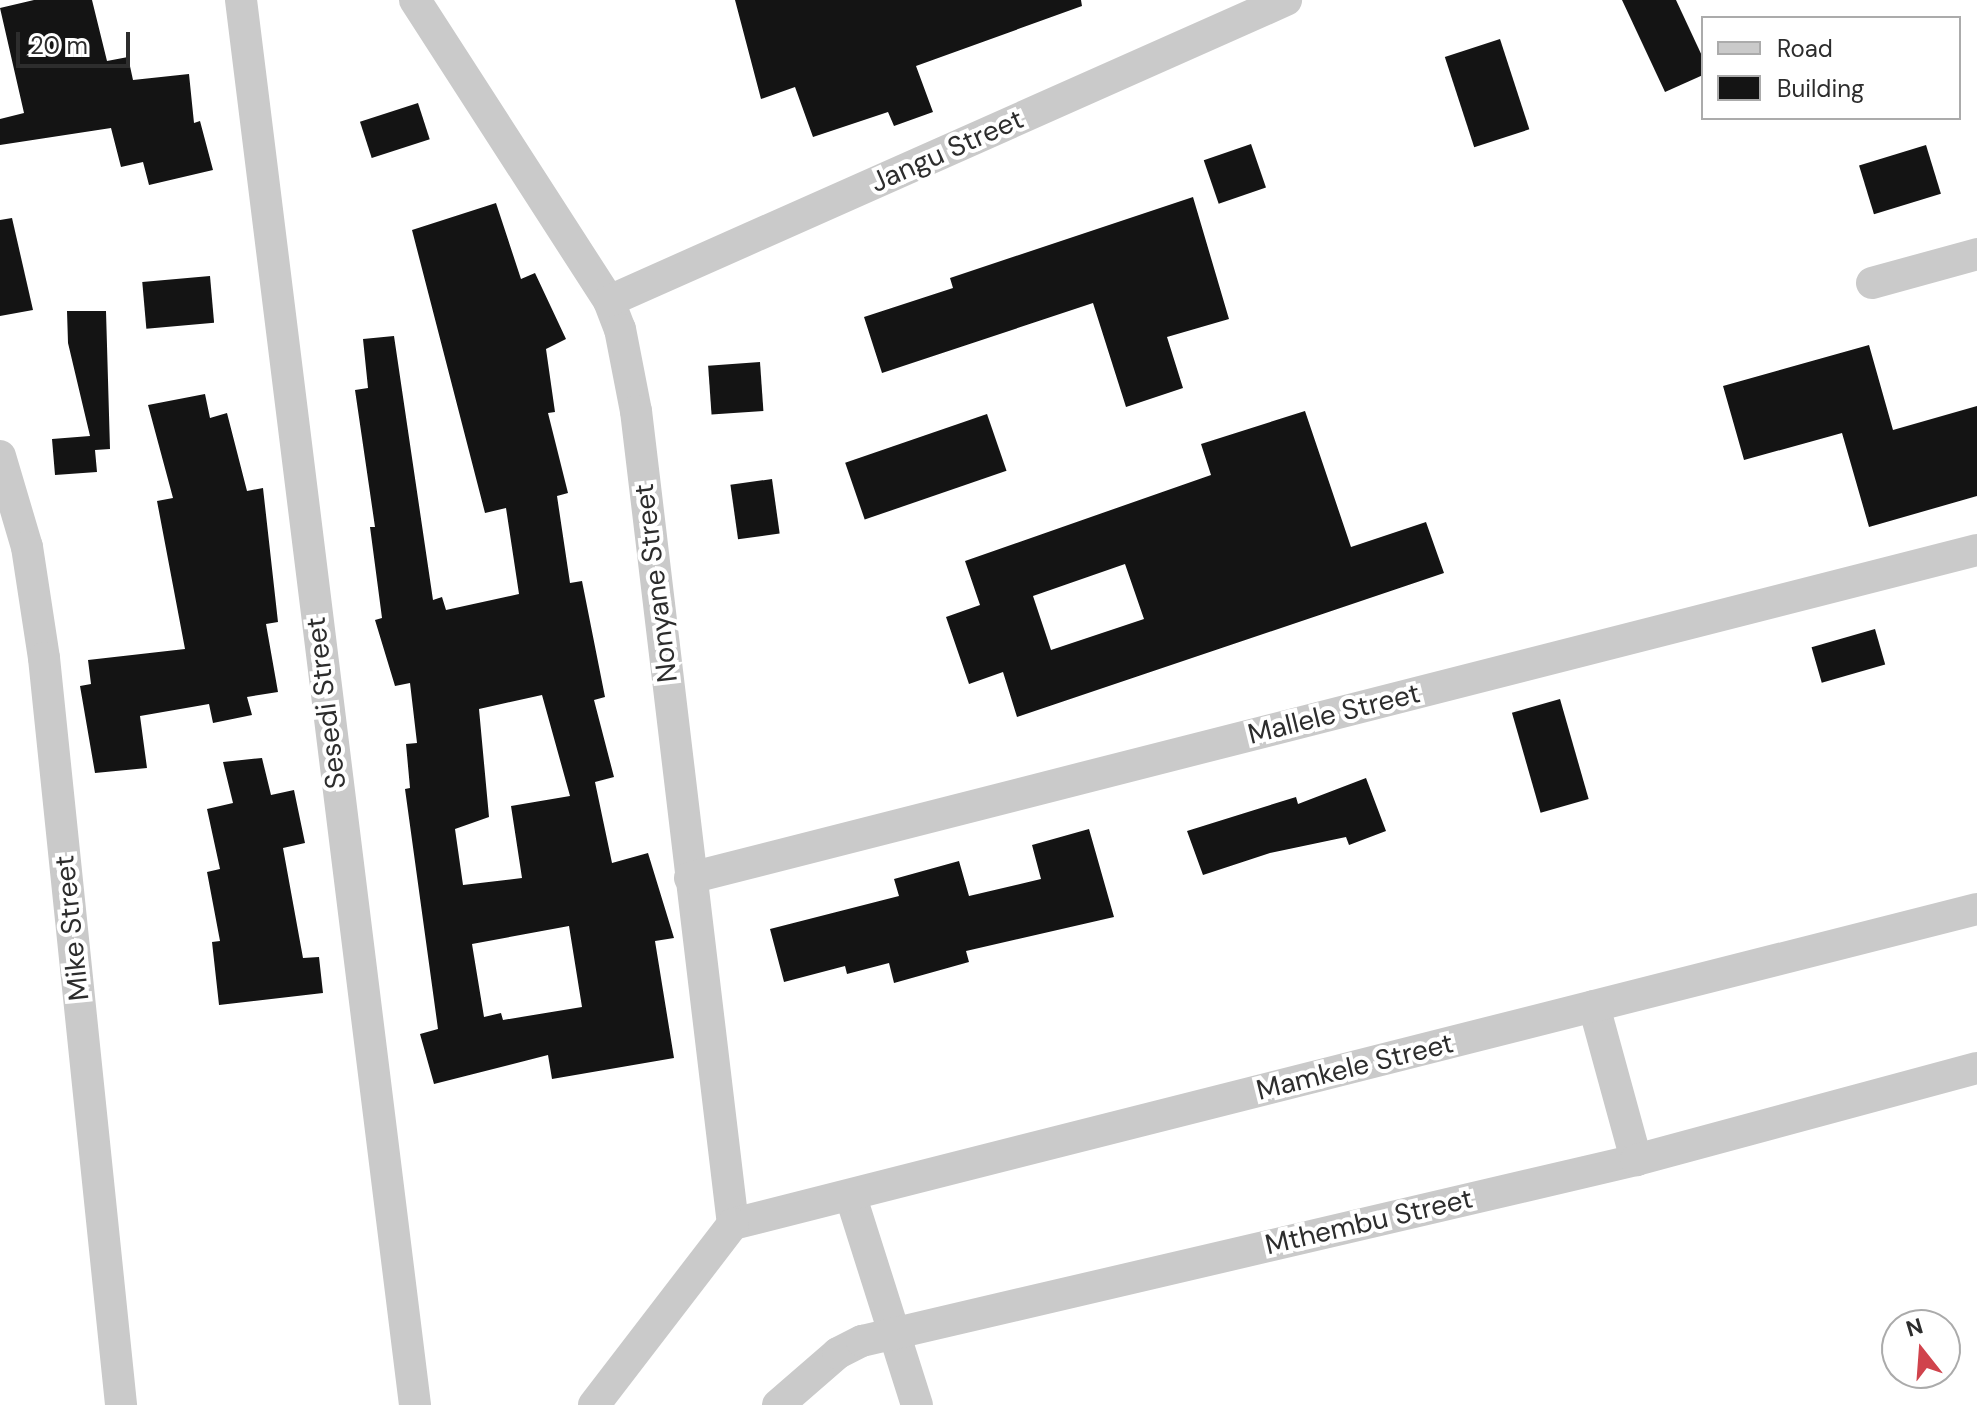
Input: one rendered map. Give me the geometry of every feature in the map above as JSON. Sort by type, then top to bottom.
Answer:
[{"type":"street","name":"Sesedi Street","points":[[241,0],[415,1405]]},
{"type":"street","name":"Nonyane Street","points":[[415,0],[609,301],[636,411],[733,1224]]},
{"type":"street","name":"Jangu Street","points":[[609,301],[1286,0]]},
{"type":"street","points":[[1872,283],[1977,254]]},
{"type":"street","name":"Mike Street","points":[[0,456],[27,547],[44,658],[121,1405]]},
{"type":"street","name":"Mallele Street","points":[[690,878],[1977,550]]},
{"type":"street","name":"Mamkele Street","points":[[733,1224],[851,1197],[1977,909]]},
{"type":"street","points":[[1594,1006],[1636,1160]]},
{"type":"street","name":"Mthembu Street","points":[[778,1405],[838,1353],[893,1333],[1636,1160],[1977,1068]]},
{"type":"street","points":[[851,1197],[917,1405]]},
{"type":"street","points":[[594,1405],[733,1224]]},
{"type":"building","points":[[34,0],[92,0],[107,61],[128,57],[133,80],[189,74],[194,123],[200,121],[213,170],[149,185],[143,162],[121,167],[111,128],[0,145],[0,119],[24,113],[0,8]]},
{"type":"building","points":[[735,0],[1081,0],[1082,6],[916,66],[933,112],[894,126],[888,112],[813,137],[795,87],[761,99]]},
{"type":"building","points":[[1622,0],[1676,0],[1701,54],[1701,76],[1665,92]]},
{"type":"building","points":[[1500,39],[1529,129],[1474,147],[1445,57]]},
{"type":"building","points":[[418,103],[430,139],[372,158],[360,122]]},
{"type":"building","points":[[1251,144],[1266,187],[1219,204],[1204,160]]},
{"type":"building","points":[[1926,145],[1941,194],[1874,214],[1859,165]]},
{"type":"building","points":[[1193,197],[1229,319],[1167,337],[1183,388],[1126,407],[1093,303],[882,373],[864,317],[953,288],[950,278]]},
{"type":"building","points":[[496,203],[521,279],[535,273],[566,339],[546,349],[555,412],[548,413],[568,493],[557,496],[570,583],[582,581],[605,697],[594,700],[614,777],[595,782],[612,863],[648,853],[674,938],[655,941],[674,1058],[552,1079],[548,1055],[434,1084],[420,1034],[438,1029],[405,789],[410,788],[406,744],[417,743],[410,683],[395,686],[375,620],[382,618],[370,527],[375,527],[355,390],[368,388],[363,339],[394,336],[433,600],[442,597],[446,610],[519,594],[506,508],[485,513],[412,230]],"holes":[[[542,695],[570,796],[511,806],[522,878],[463,885],[455,829],[489,817],[479,709]],[[569,926],[582,1007],[503,1020],[501,1013],[484,1017],[472,944]]]},
{"type":"building","points":[[12,218],[33,310],[0,316],[0,220]]},
{"type":"building","points":[[210,276],[214,323],[146,329],[142,282]]},
{"type":"building","points":[[67,311],[106,311],[110,449],[95,450],[97,472],[55,475],[52,439],[90,436],[68,343]]},
{"type":"building","points":[[1869,345],[1893,430],[1977,406],[1977,496],[1869,527],[1842,433],[1744,460],[1723,386]]},
{"type":"building","points":[[760,362],[763,411],[712,415],[708,366]]},
{"type":"building","points":[[205,394],[210,418],[227,413],[247,491],[263,488],[278,622],[266,624],[278,692],[247,697],[252,715],[213,723],[209,704],[140,716],[147,768],[95,773],[80,686],[91,684],[88,660],[185,649],[157,501],[173,498],[148,405]]},
{"type":"building","points":[[1305,411],[1351,547],[1426,522],[1444,573],[1017,717],[1003,672],[969,684],[946,617],[980,605],[965,561],[1211,475],[1201,444]],"holes":[[[1125,564],[1144,619],[1051,650],[1033,596]]]},
{"type":"building","points":[[987,414],[1007,471],[865,520],[845,463]]},
{"type":"building","points":[[772,479],[780,533],[738,539],[730,485]]},
{"type":"building","points":[[1875,629],[1885,665],[1822,683],[1812,647]]},
{"type":"building","points":[[1560,699],[1589,799],[1541,813],[1512,713]]},
{"type":"building","points":[[262,758],[271,795],[294,790],[305,843],[283,848],[303,958],[319,957],[323,993],[219,1005],[212,942],[220,941],[207,872],[220,869],[207,809],[233,803],[223,762]]},
{"type":"building","points":[[1366,778],[1386,831],[1349,845],[1346,837],[1270,853],[1203,875],[1187,831],[1296,797],[1298,804]]},
{"type":"building","points":[[1089,829],[1114,917],[966,951],[969,962],[894,983],[889,963],[847,974],[845,966],[784,982],[770,929],[899,896],[894,879],[959,861],[969,896],[1041,879],[1032,845]]}]
